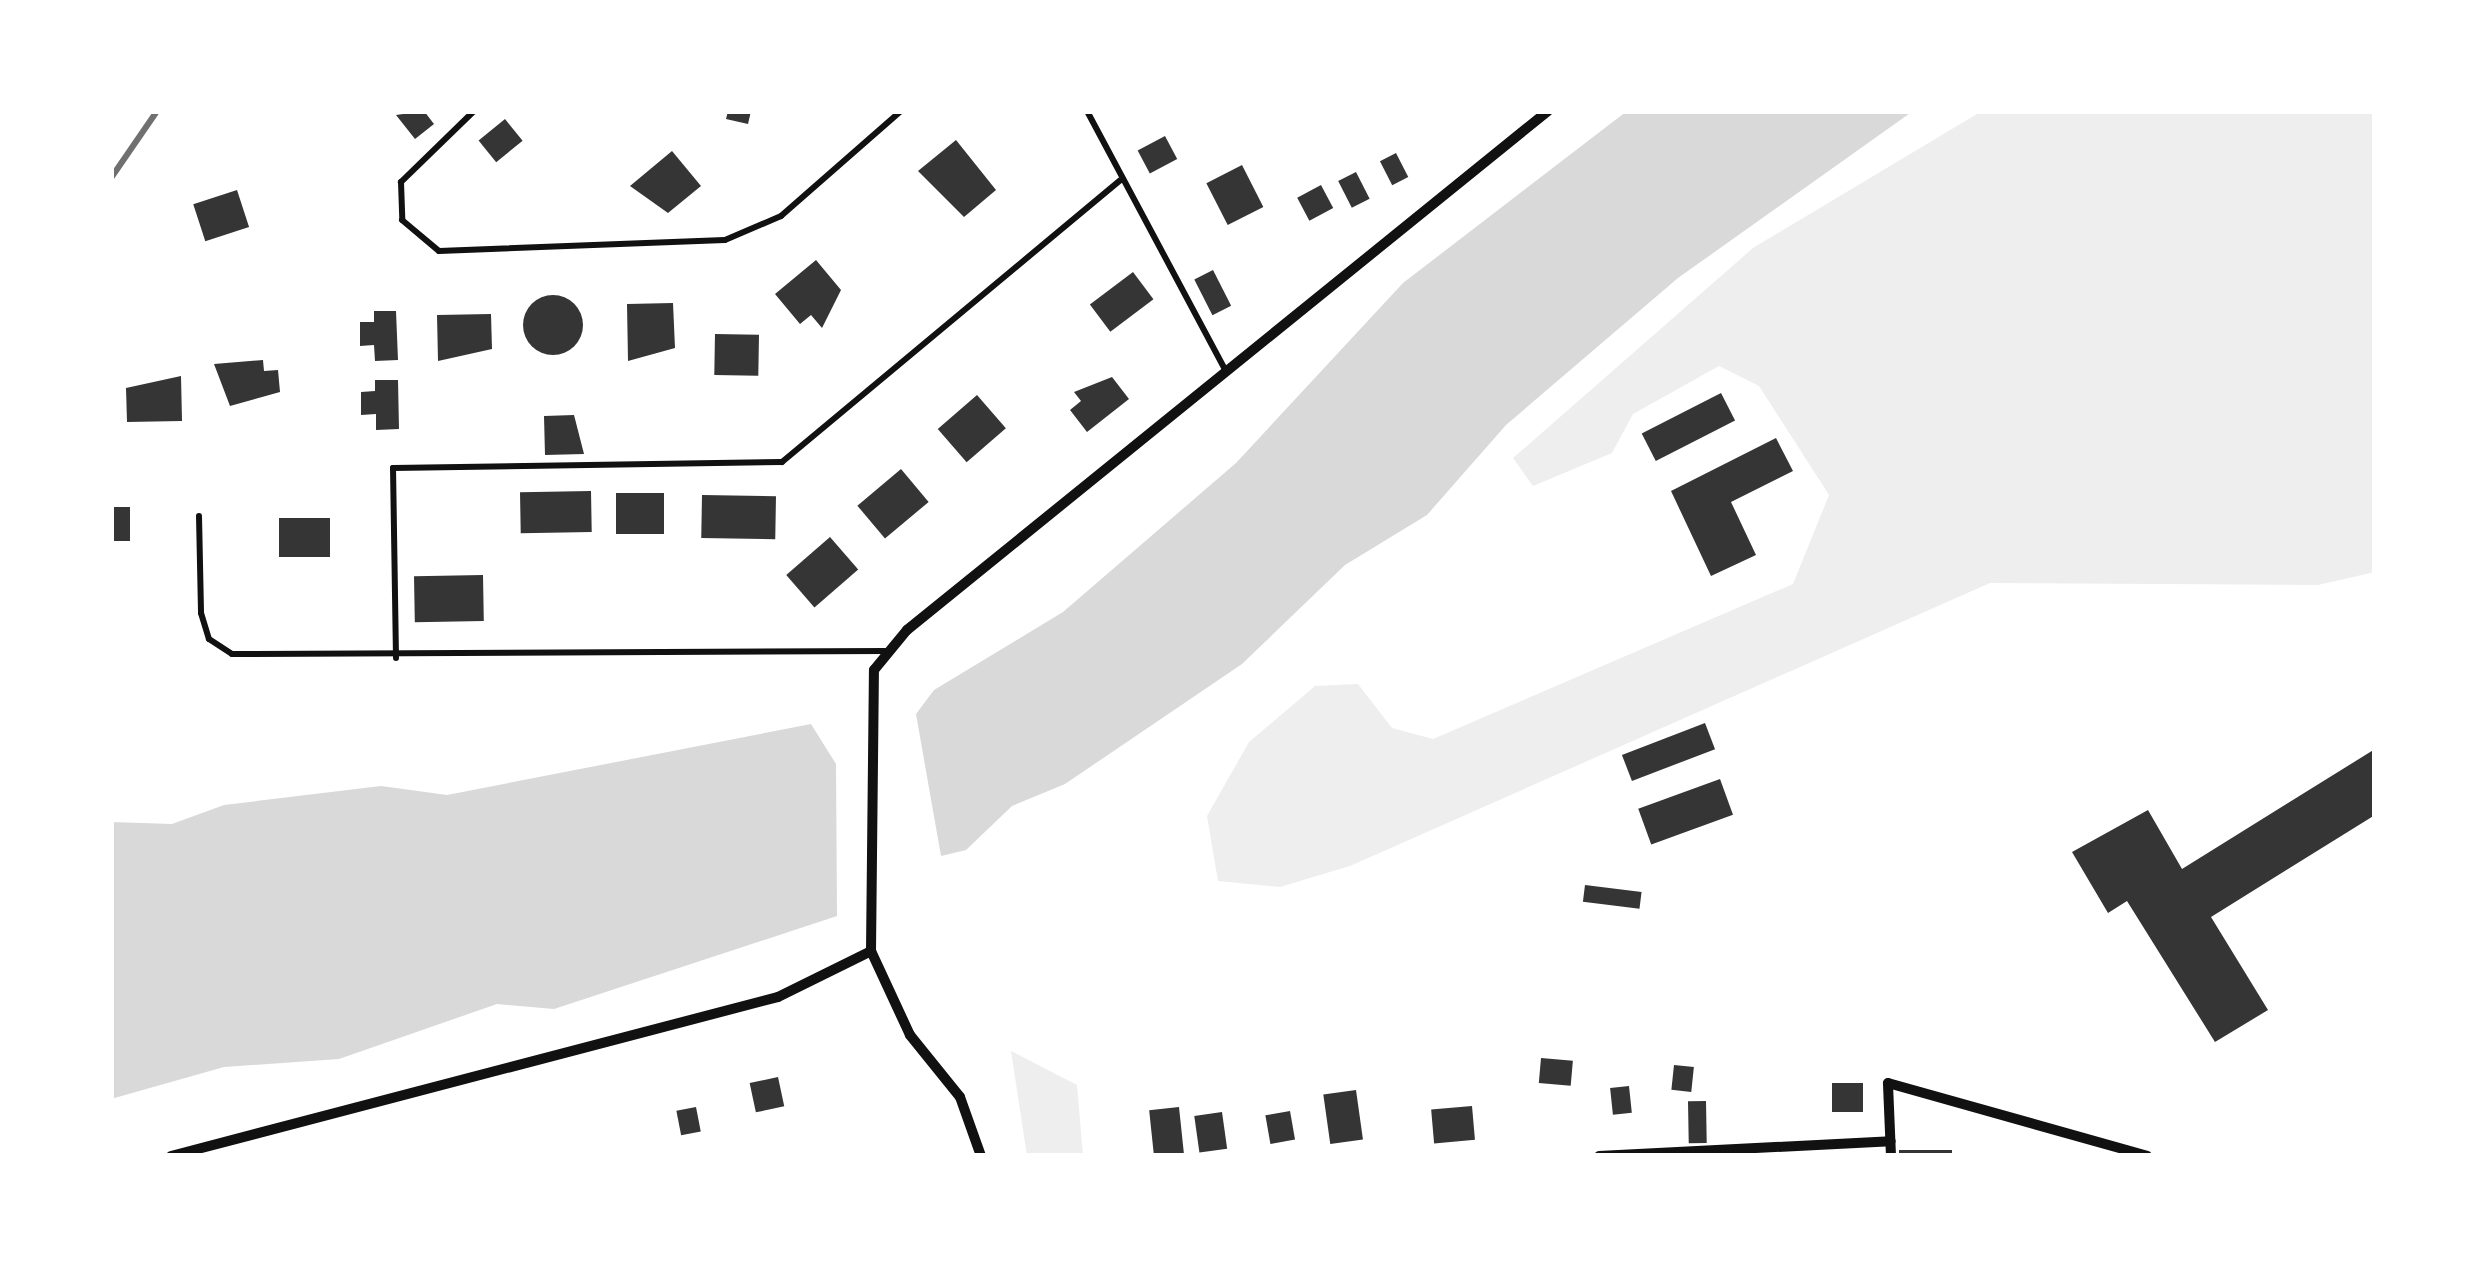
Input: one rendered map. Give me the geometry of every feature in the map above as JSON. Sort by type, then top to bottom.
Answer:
[{"type":"street","points":[[981,1156],[960,1097],[910,1035],[871,951],[874,670],[886,651],[1225,369],[1548,111]]},
{"type":"street","points":[[171,1156],[778,997],[871,951]]},
{"type":"street","points":[[1891,1156],[1888,1083],[2147,1156]]},
{"type":"street","points":[[1600,1156],[1891,1141]]},
{"type":"lane","points":[[474,111],[400,182],[401,220],[439,251],[646,251],[725,240],[781,216],[902,111]]},
{"type":"lane","points":[[1087,111],[1225,369]]},
{"type":"lane","points":[[396,658],[393,468],[782,461],[1120,180]]},
{"type":"lane","points":[[199,516],[209,639],[232,654],[396,658],[886,651]]},
{"type":"shaded area","points":[[1627,111],[1913,111],[1678,278],[1506,425],[1427,515],[1345,565],[1242,664],[1065,784],[1012,806],[966,850],[941,856],[916,714],[934,690],[1063,612],[1236,463],[1403,283]]},
{"type":"shaded area","points":[[1982,111],[2375,111],[2375,572],[2318,585],[1990,583],[1350,866],[1280,887],[1218,881],[1207,816],[1249,742],[1315,686],[1358,684],[1392,728],[1433,739],[1793,584],[1829,495],[1759,386],[1719,366],[1633,414],[1612,453],[1533,486],[1513,458],[1753,248]]},
{"type":"shaded area","points":[[811,724],[836,764],[837,916],[554,1009],[497,1004],[339,1059],[224,1067],[111,1099],[111,822],[172,824],[224,805],[381,786],[447,795]]},
{"type":"shaded area","points":[[1011,1051],[1077,1085],[1083,1156],[1027,1156]]},
{"type":"building","points":[[424,111],[434,124],[415,139],[396,115]]},
{"type":"building","points":[[728,111],[751,111],[748,124],[726,119]]},
{"type":"building","points":[[505,119],[523,141],[496,162],[479,140]]},
{"type":"building","points":[[1165,136],[1177,159],[1150,174],[1138,151]]},
{"type":"building","points":[[956,140],[996,190],[964,217],[918,171]]},
{"type":"building","points":[[672,151],[701,186],[668,213],[630,186]]},
{"type":"building","points":[[1396,153],[1408,177],[1392,185],[1380,161]]},
{"type":"building","points":[[1242,165],[1263,207],[1228,225],[1206,183]]},
{"type":"building","points":[[1356,172],[1370,199],[1352,208],[1338,181]]},
{"type":"building","points":[[1321,185],[1333,208],[1309,221],[1297,198]]},
{"type":"building","points":[[237,190],[249,227],[205,241],[193,204]]},
{"type":"building","points":[[816,260],[841,290],[822,328],[811,315],[800,324],[775,294]]},
{"type":"building","points":[[1213,270],[1231,306],[1212,315],[1194,280]]},
{"type":"building","points":[[1133,272],[1153,299],[1110,332],[1090,304]]},
{"type":"building","points":[[553,295],[574,304],[583,325],[574,346],[553,355],[532,346],[523,325],[532,304]]},
{"type":"building","points":[[673,303],[675,348],[628,361],[627,304]]},
{"type":"building","points":[[374,311],[396,311],[398,360],[375,361],[374,345],[360,346],[360,322],[374,322]]},
{"type":"building","points":[[491,314],[492,349],[438,361],[437,315]]},
{"type":"building","points":[[715,334],[759,335],[758,376],[714,375]]},
{"type":"building","points":[[263,360],[264,371],[278,370],[280,392],[230,406],[214,364]]},
{"type":"building","points":[[181,376],[182,421],[127,422],[126,388]]},
{"type":"building","points":[[1112,377],[1129,399],[1087,432],[1070,410],[1081,401],[1074,392]]},
{"type":"building","points":[[375,380],[398,380],[399,429],[376,430],[376,414],[361,415],[361,392],[375,391]]},
{"type":"building","points":[[1721,393],[1735,421],[1656,461],[1642,433]]},
{"type":"building","points":[[977,395],[1006,428],[967,462],[938,429]]},
{"type":"building","points":[[574,415],[584,454],[545,455],[544,416]]},
{"type":"building","points":[[1776,438],[1793,471],[1731,502],[1756,555],[1711,576],[1671,491]]},
{"type":"building","points":[[901,469],[929,502],[885,539],[857,506]]},
{"type":"building","points":[[591,491],[592,532],[521,533],[520,492]]},
{"type":"building","points":[[616,493],[664,493],[664,534],[616,534]]},
{"type":"building","points":[[702,495],[776,496],[775,539],[701,538]]},
{"type":"building","points":[[111,507],[130,507],[130,541],[111,541]]},
{"type":"building","points":[[279,518],[330,518],[330,557],[279,557]]},
{"type":"building","points":[[830,537],[858,569],[814,608],[786,575]]},
{"type":"building","points":[[483,575],[484,621],[415,622],[414,576]]},
{"type":"building","points":[[1705,723],[1715,749],[1632,781],[1622,755]]},
{"type":"building","points":[[2375,749],[2375,815],[2211,917],[2268,1010],[2215,1042],[2127,901],[2108,913],[2072,852],[2148,810],[2182,869]]},
{"type":"building","points":[[1720,779],[1733,815],[1651,844],[1638,809]]},
{"type":"building","points":[[1585,885],[1642,892],[1640,909],[1583,902]]},
{"type":"building","points":[[1541,1058],[1573,1061],[1571,1086],[1539,1083]]},
{"type":"building","points":[[1674,1065],[1694,1067],[1691,1092],[1671,1090]]},
{"type":"building","points":[[778,1077],[784,1106],[756,1112],[750,1083]]},
{"type":"building","points":[[1832,1083],[1863,1083],[1863,1112],[1832,1112]]},
{"type":"building","points":[[1629,1086],[1632,1113],[1613,1115],[1610,1088]]},
{"type":"building","points":[[1356,1090],[1363,1140],[1330,1144],[1323,1095]]},
{"type":"building","points":[[1688,1101],[1706,1101],[1707,1143],[1689,1143]]},
{"type":"building","points":[[1472,1106],[1475,1140],[1434,1143],[1431,1110]]},
{"type":"building","points":[[696,1107],[701,1132],[681,1135],[676,1111]]},
{"type":"building","points":[[1179,1107],[1184,1154],[1154,1156],[1149,1110]]},
{"type":"building","points":[[1290,1111],[1295,1140],[1270,1144],[1265,1115]]},
{"type":"building","points":[[1222,1112],[1227,1149],[1199,1153],[1194,1116]]},
{"type":"building","points":[[1899,1150],[1952,1150],[1952,1156],[1899,1156]]},
{"type":"railway","points":[[111,178],[157,111]]}]
